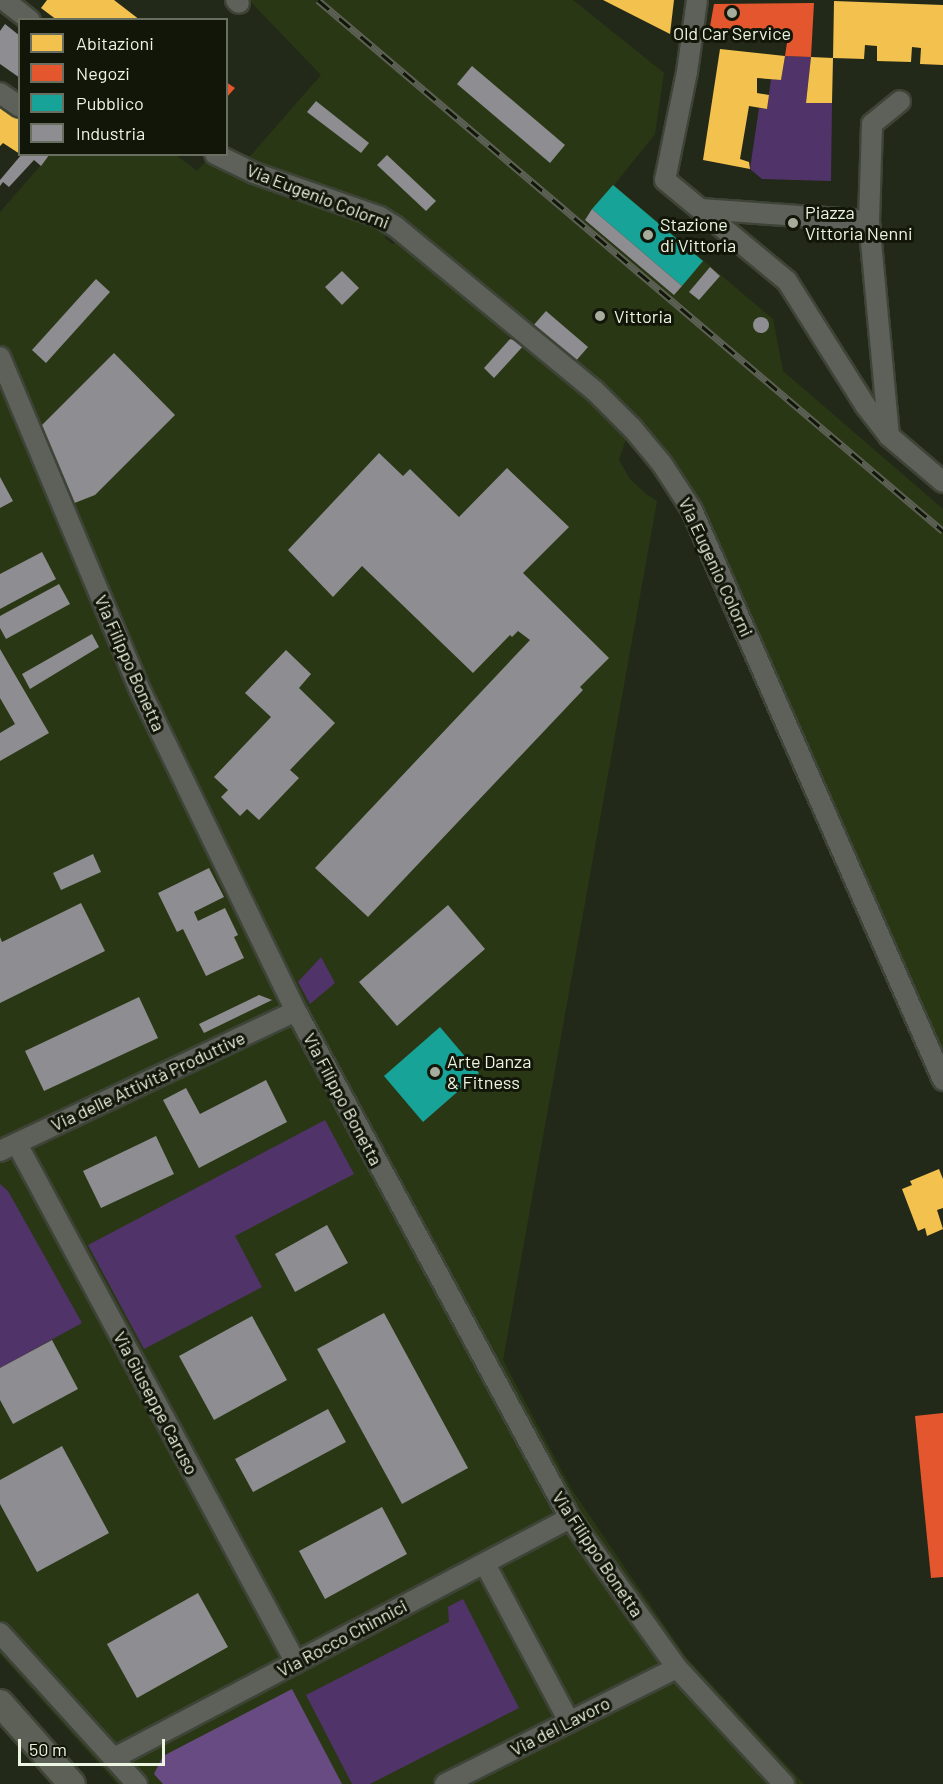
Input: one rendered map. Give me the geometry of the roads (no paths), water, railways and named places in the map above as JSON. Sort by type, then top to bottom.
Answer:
[{"type":"main road","points":[[0,1703],[72,1784]]},
{"type":"street","points":[[4,0],[27,18]]},
{"type":"street","points":[[697,0],[665,180],[776,270],[791,287],[843,372],[889,436],[943,482]]},
{"type":"street","points":[[0,93],[18,106]]},
{"type":"street","points":[[889,436],[869,221],[872,124],[900,101]]},
{"type":"street","name":"Via Eugenio Colorni","points":[[219,156],[254,173],[380,217],[396,227],[594,390],[633,429],[662,464],[692,510],[943,1080]]},
{"type":"street","points":[[701,209],[869,221]]},
{"type":"street","name":"Via Filippo Bonetta","points":[[0,357],[140,690],[296,1011],[570,1518],[677,1668],[784,1784]]},
{"type":"street","name":"Via delle Attività Produttive","points":[[8,1148],[296,1011]]},
{"type":"street","name":"Via Giuseppe Caruso","points":[[8,1148],[296,1663]]},
{"type":"street","name":"Via Rocco Chinnici","points":[[114,1758],[570,1518]]},
{"type":"street","points":[[485,1564],[569,1721]]},
{"type":"street","points":[[0,1633],[138,1784]]},
{"type":"street","name":"Via del Lavoro","points":[[445,1784],[677,1668]]},
{"type":"railway","points":[[318,0],[943,531]]},
{"type":"place","name":"Old Car Service","points":[[732,13]]},
{"type":"place","name":"Piazza Vittoria Nenni","points":[[793,223]]},
{"type":"place","name":"Stazione di Vittoria","points":[[648,235]]},
{"type":"place","name":"Vittoria","points":[[600,316]]},
{"type":"place","name":"Arte Danza & Fitness","points":[[435,1072]]}]
